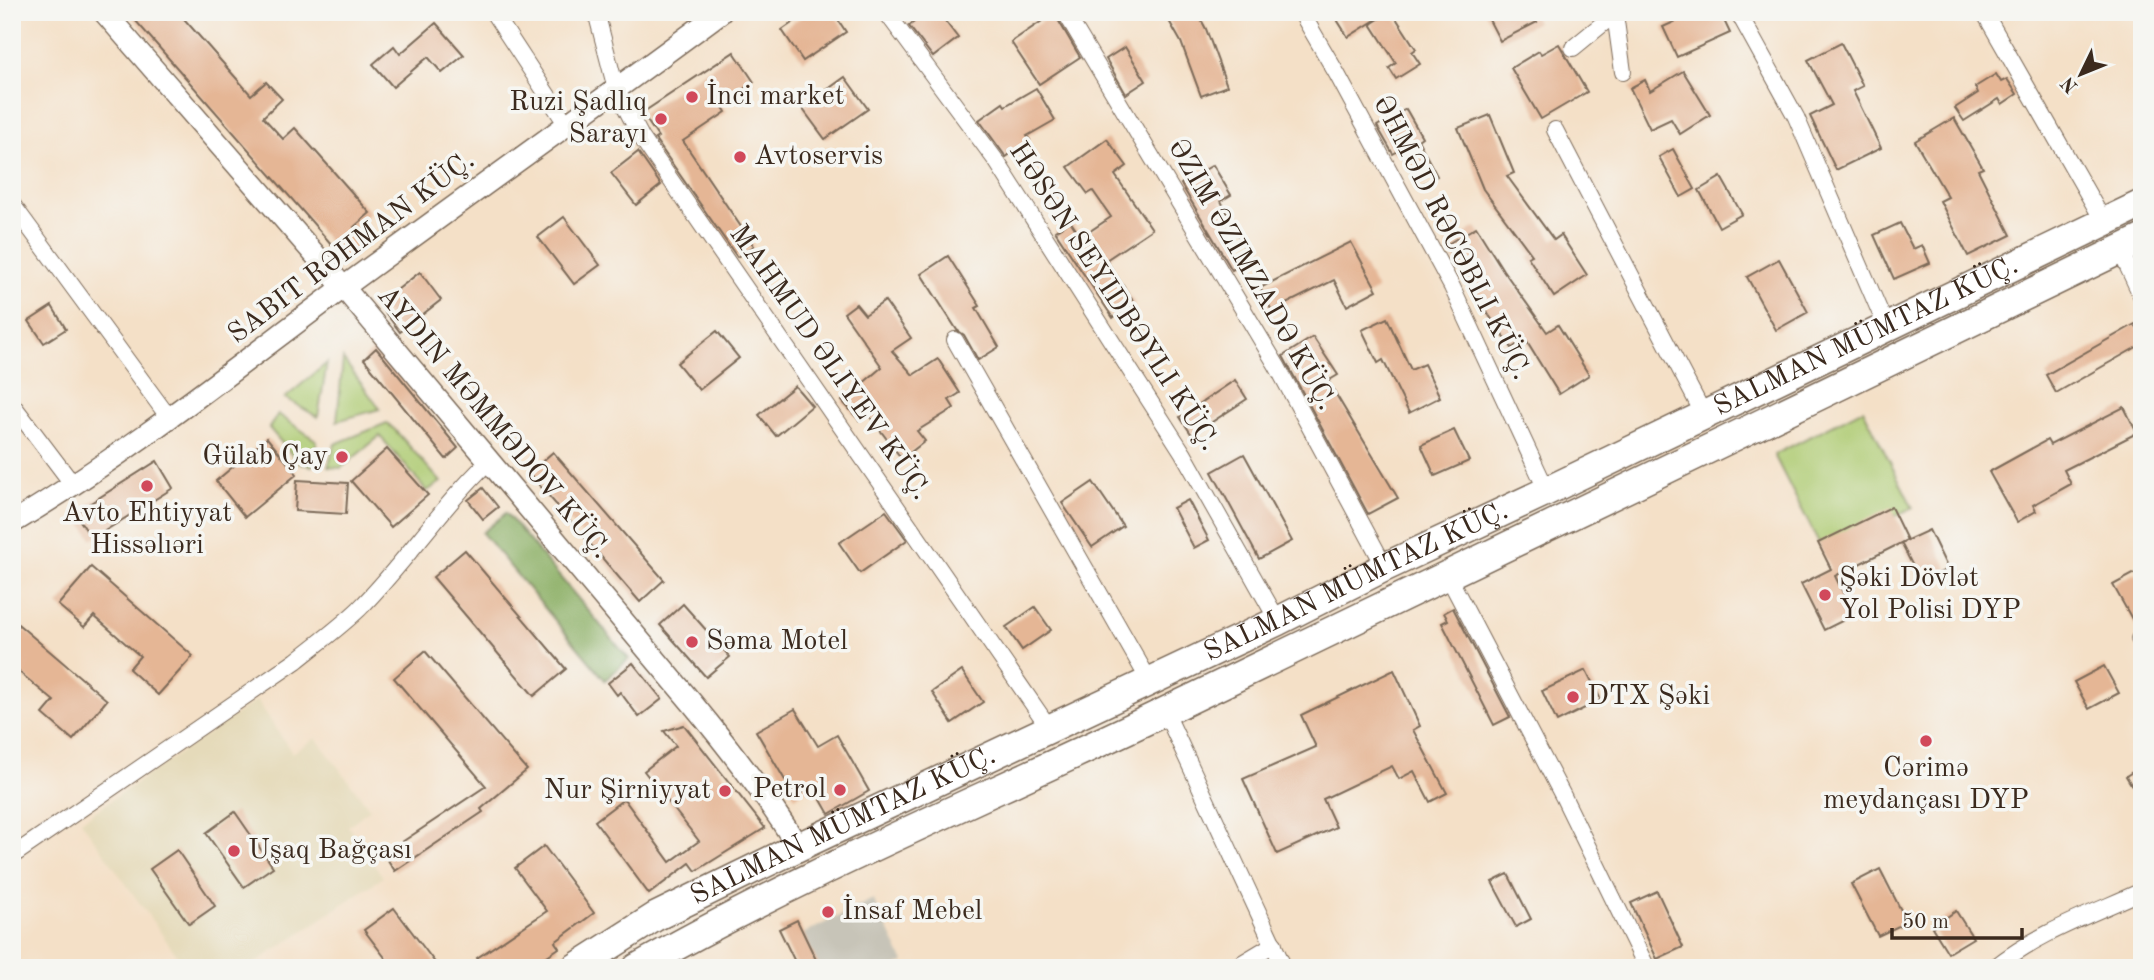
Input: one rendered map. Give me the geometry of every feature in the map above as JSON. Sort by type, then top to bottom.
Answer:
[{"type":"highway","name":"SALMAN MÜMTAZ KÜÇ.","points":[[575,968],[655,917],[798,847],[1278,621],[1385,567],[2142,204]]},
{"type":"highway","points":[[2073,237],[2086,266]]},
{"type":"highway","points":[[637,968],[813,877],[1165,711],[2131,244]]},
{"type":"highway","points":[[1704,415],[1718,442]]},
{"type":"highway","points":[[1150,682],[1165,711]]},
{"type":"highway","points":[[940,780],[954,811]]},
{"type":"highway","points":[[798,847],[813,877]]},
{"type":"street","points":[[104,12],[344,288],[726,746],[776,810],[798,847]]},
{"type":"street","points":[[493,12],[567,125]]},
{"type":"street","name":"MAHMUD ƏLIYEV KÜÇ.","points":[[597,12],[616,89],[641,137],[1050,729]]},
{"type":"street","name":"HƏSƏN SEYIDBƏYLI KÜÇ.","points":[[886,12],[997,162],[1184,453],[1278,621]]},
{"type":"street","name":"ƏZIM ƏZIMZADƏ KÜÇ.","points":[[1065,12],[1277,366],[1385,567]]},
{"type":"street","name":"ƏHMƏD RƏCƏBLI KÜÇ.","points":[[1301,12],[1452,286],[1547,491]]},
{"type":"street","points":[[1738,12],[1796,117],[1886,326]]},
{"type":"street","points":[[1984,12],[2104,222]]},
{"type":"street","name":"SABIT RƏHMAN KÜÇ.","points":[[12,523],[74,486],[170,419],[720,13]]},
{"type":"street","points":[[1573,48],[1616,13]]},
{"type":"street","points":[[1616,13],[1623,72]]},
{"type":"street","points":[[1555,130],[1704,415]]},
{"type":"street","points":[[12,204],[170,419]]},
{"type":"street","points":[[2131,244],[2142,297]]},
{"type":"street","points":[[956,340],[1150,682]]},
{"type":"street","points":[[12,404],[74,486]]},
{"type":"street","points":[[12,856],[296,661],[326,637],[358,609],[446,510],[460,489],[488,462]]},
{"type":"street","points":[[1447,574],[1563,796],[1647,968]]},
{"type":"street","points":[[1165,711],[1284,968]]},
{"type":"street","points":[[1994,968],[2008,956],[2044,936],[2142,891]]},
{"type":"street","points":[[1234,968],[1274,944]]},
{"type":"shaded area","name":"Uşaq Bağçası","points":[[257,700],[292,753],[316,738],[370,809],[348,826],[383,877],[248,968],[186,968],[81,821]]},
{"type":"shaded area","points":[[873,899],[904,962],[893,968],[820,968],[803,934]]},
{"type":"green space","points":[[343,359],[380,409],[337,421]]},
{"type":"green space","points":[[327,363],[318,417],[285,398]]},
{"type":"green space","points":[[1863,409],[1913,508],[1822,549],[1774,455]]},
{"type":"green space","points":[[278,414],[317,441],[312,466],[299,463],[269,428]]},
{"type":"green space","points":[[387,423],[441,482],[427,491],[380,436],[341,468],[328,467],[335,444]]},
{"type":"green space","points":[[506,513],[629,659],[605,680],[482,533]]},
{"type":"building","points":[[128,12],[178,12],[251,95],[266,82],[282,99],[263,117],[283,139],[295,128],[370,213],[354,227],[367,241],[346,261]]},
{"type":"building","points":[[808,12],[833,12],[846,32],[803,61],[782,30]]},
{"type":"building","points":[[927,12],[938,12],[958,38],[933,57],[909,26]]},
{"type":"building","points":[[1164,12],[1197,12],[1227,86],[1201,96],[1181,42]]},
{"type":"building","points":[[1345,12],[1388,12],[1348,37],[1336,18]]},
{"type":"building","points":[[1390,12],[1416,49],[1412,52],[1420,64],[1396,79],[1389,68],[1396,63],[1371,24]]},
{"type":"building","points":[[1485,12],[1532,12],[1537,22],[1500,41]]},
{"type":"building","points":[[1696,12],[1720,12],[1730,33],[1677,57],[1663,27]]},
{"type":"building","points":[[1054,13],[1080,57],[1039,84],[1011,42]]},
{"type":"building","points":[[436,23],[464,55],[442,73],[428,57],[393,87],[373,64],[394,46],[400,54]]},
{"type":"building","points":[[1841,43],[1863,86],[1853,91],[1881,148],[1836,170],[1810,116],[1832,105],[1808,60]]},
{"type":"building","points":[[1559,44],[1587,92],[1541,119],[1511,68],[1539,51],[1541,54]]},
{"type":"building","points":[[1125,47],[1146,81],[1126,94],[1106,59]]},
{"type":"building","points":[[734,52],[754,82],[721,104],[726,112],[683,141],[754,246],[737,257],[655,139],[658,137],[642,113]]},
{"type":"building","points":[[1683,71],[1710,115],[1680,134],[1671,119],[1650,129],[1630,88],[1645,80],[1650,91]]},
{"type":"building","points":[[1996,74],[2001,82],[2007,79],[2017,94],[2002,104],[1999,99],[1964,121],[1955,108],[1978,93],[1975,87]]},
{"type":"building","points":[[845,77],[868,109],[825,139],[802,108]]},
{"type":"building","points":[[1036,88],[1055,120],[1027,136],[1030,140],[1006,157],[979,120],[1003,103],[1005,106]]},
{"type":"building","points":[[1406,109],[1422,137],[1418,140],[1437,176],[1419,186],[1400,150],[1393,154],[1377,126]]},
{"type":"building","points":[[1490,115],[1514,173],[1507,176],[1554,240],[1561,235],[1587,275],[1554,297],[1528,257],[1532,255],[1483,189],[1458,128]]},
{"type":"building","points":[[1954,118],[1983,168],[1978,170],[2011,235],[1968,256],[1940,201],[1948,197],[1915,141]]},
{"type":"building","points":[[1107,139],[1127,166],[1115,175],[1152,229],[1106,260],[1135,304],[1113,318],[1055,231],[1070,221],[1081,237],[1111,217],[1093,191],[1088,194],[1068,167]]},
{"type":"building","points":[[1673,149],[1695,189],[1681,197],[1659,157]]},
{"type":"building","points":[[638,152],[661,185],[636,205],[611,173]]},
{"type":"building","points":[[1213,165],[1231,195],[1221,201],[1251,260],[1232,270],[1181,184]]},
{"type":"building","points":[[1721,177],[1742,214],[1719,227],[1699,190]]},
{"type":"building","points":[[564,217],[600,265],[574,284],[538,237]]},
{"type":"building","points":[[1900,223],[1913,249],[1922,245],[1930,263],[1894,279],[1874,235]]},
{"type":"building","points":[[1476,227],[1547,332],[1558,325],[1589,375],[1559,394],[1525,339],[1512,348],[1472,291],[1446,245]]},
{"type":"building","points":[[1351,242],[1377,290],[1347,306],[1334,280],[1272,311],[1260,288]]},
{"type":"building","points":[[948,256],[980,306],[976,308],[999,347],[978,360],[964,335],[957,330],[921,274]]},
{"type":"building","points":[[1779,259],[1808,312],[1776,330],[1747,277]]},
{"type":"building","points":[[420,272],[441,300],[400,332],[379,304]]},
{"type":"building","points":[[885,301],[911,338],[892,351],[913,375],[938,359],[960,393],[949,400],[954,408],[917,431],[925,441],[902,459],[867,413],[859,420],[842,401],[882,367],[844,313],[856,304],[865,315]]},
{"type":"building","points":[[52,306],[66,329],[44,343],[29,321]]},
{"type":"building","points":[[1387,318],[1411,370],[1424,364],[1440,397],[1409,413],[1383,360],[1378,363],[1362,330]]},
{"type":"building","points":[[2135,324],[2142,336],[2142,344],[2056,393],[2046,375]]},
{"type":"building","points":[[717,331],[739,358],[699,390],[677,363]]},
{"type":"building","points":[[1313,337],[1338,375],[1328,381],[1398,498],[1368,514],[1283,356]]},
{"type":"building","points":[[376,348],[458,448],[446,459],[364,359]]},
{"type":"building","points":[[1235,380],[1247,399],[1192,435],[1180,417]]},
{"type":"building","points":[[795,386],[812,406],[776,436],[759,415]]},
{"type":"building","points":[[2124,407],[2137,433],[2064,470],[2071,484],[2033,505],[2036,511],[2017,522],[1989,472],[2047,440],[2050,445]]},
{"type":"building","points":[[1454,430],[1469,461],[1435,476],[1421,445]]},
{"type":"building","points":[[267,438],[297,474],[245,517],[216,481]]},
{"type":"building","points":[[387,449],[428,495],[391,527],[351,481]]},
{"type":"building","points":[[553,452],[664,580],[640,602],[529,473]]},
{"type":"building","points":[[1244,454],[1292,541],[1259,559],[1212,472]]},
{"type":"building","points":[[157,461],[173,488],[92,539],[75,513]]},
{"type":"building","points":[[297,480],[348,483],[346,514],[295,511]]},
{"type":"building","points":[[1093,482],[1123,526],[1092,547],[1062,503]]},
{"type":"building","points":[[483,488],[498,507],[483,519],[468,500]]},
{"type":"building","points":[[1188,500],[1209,540],[1194,548],[1173,508]]},
{"type":"building","points":[[1891,507],[1907,540],[1835,576],[1854,615],[1824,630],[1801,584],[1831,569],[1818,543]]},
{"type":"building","points":[[886,511],[907,540],[860,573],[839,543]]},
{"type":"building","points":[[1929,530],[1948,569],[1921,582],[1901,543]]},
{"type":"building","points":[[465,550],[566,669],[534,696],[433,577]]},
{"type":"building","points":[[91,567],[193,656],[158,695],[129,669],[140,656],[94,616],[84,627],[58,605]]},
{"type":"building","points":[[2135,573],[2142,585],[2142,628],[2137,628],[2113,585]]},
{"type":"building","points":[[683,604],[730,657],[706,677],[660,625]]},
{"type":"building","points":[[1035,607],[1051,630],[1022,650],[1006,627]]},
{"type":"building","points":[[1453,608],[1510,717],[1494,725],[1442,623],[1448,620],[1444,613]]},
{"type":"building","points":[[12,619],[107,700],[73,740],[43,714],[54,701],[12,666]]},
{"type":"building","points":[[425,651],[527,770],[481,809],[483,812],[395,871],[384,854],[486,786],[394,678]]},
{"type":"building","points":[[633,663],[662,699],[639,717],[620,692],[617,695],[608,683]]},
{"type":"building","points":[[2104,666],[2119,693],[2089,709],[2074,682]]},
{"type":"building","points":[[1394,670],[1420,726],[1413,730],[1447,793],[1430,802],[1414,771],[1399,779],[1392,766],[1323,799],[1336,827],[1277,854],[1243,779],[1316,747],[1301,715]]},
{"type":"building","points":[[1586,670],[1601,700],[1557,722],[1542,691]]},
{"type":"building","points":[[962,671],[983,702],[952,723],[932,692]]},
{"type":"building","points":[[795,709],[818,746],[837,735],[869,791],[829,814],[813,786],[795,797],[756,731]]},
{"type":"building","points":[[684,725],[765,828],[696,871],[690,863],[649,894],[595,821],[624,799],[670,862],[699,841],[644,771],[676,746],[664,731]]},
{"type":"building","points":[[2142,766],[2142,802],[2126,776]]},
{"type":"building","points":[[235,812],[273,867],[244,887],[206,833]]},
{"type":"building","points":[[544,846],[594,913],[555,942],[559,948],[529,968],[484,968],[477,958],[547,911],[515,868]]},
{"type":"building","points":[[177,850],[215,906],[189,924],[150,869]]},
{"type":"building","points":[[1880,869],[1907,922],[1878,936],[1851,884]]},
{"type":"building","points":[[1508,874],[1531,919],[1516,927],[1492,882]]},
{"type":"building","points":[[1657,891],[1683,947],[1657,959],[1631,903]]},
{"type":"building","points":[[394,908],[439,968],[393,968],[364,930]]},
{"type":"building","points":[[1956,911],[1973,938],[1948,953],[1932,927]]},
{"type":"building","points":[[797,920],[820,968],[798,968],[779,929]]},
{"type":"place","name":"İnci market","points":[[692,97]]},
{"type":"place","name":"Ruzi Şadlıq Sarayı","points":[[661,119]]},
{"type":"place","name":"Avtoservis","points":[[740,157]]},
{"type":"place","name":"Gülab Çay","points":[[342,457]]},
{"type":"place","name":"Avto Ehtiyyat Hissəlıəri","points":[[147,486]]},
{"type":"place","name":"Şəki Dövlət Yol Polisi DYP","points":[[1825,595]]},
{"type":"place","name":"Səma Motel","points":[[692,642]]},
{"type":"place","name":"DTX Şəki","points":[[1573,697]]},
{"type":"place","name":"Cərimə meydançası DYP","points":[[1926,741]]},
{"type":"place","name":"Petrol","points":[[840,790]]},
{"type":"place","name":"Nur Şirniyyat","points":[[725,791]]},
{"type":"place","name":"Uşaq Bağçası","points":[[234,851]]},
{"type":"place","name":"İnsaf Mebel","points":[[828,912]]}]
